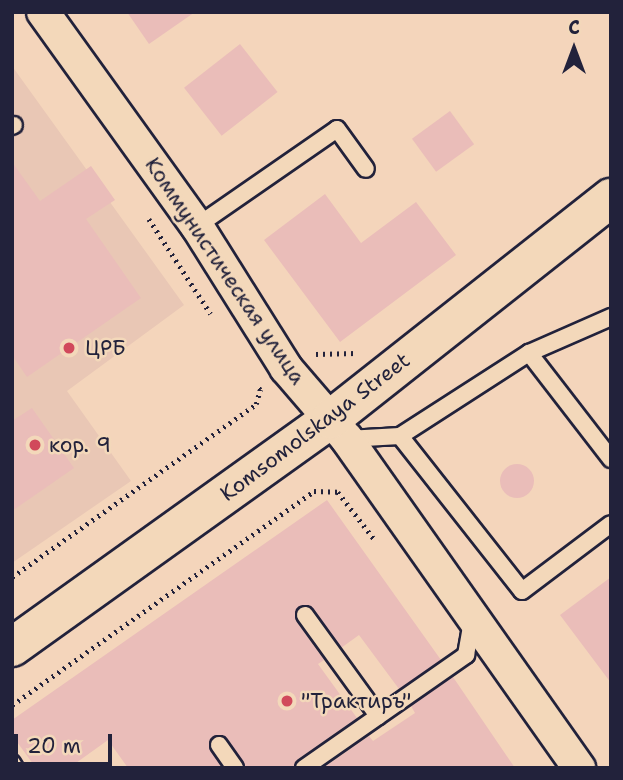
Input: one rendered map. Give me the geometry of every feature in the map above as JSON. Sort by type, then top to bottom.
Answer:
[{"type":"main road","name":"Komsomolskaya Street","points":[[12,647],[339,429],[611,198]]},
{"type":"street","name":"Коммунистическая улица","points":[[43,12],[197,226],[286,368],[339,429],[579,768]]},
{"type":"lane","points":[[197,226],[337,130],[366,169]]},
{"type":"lane","points":[[339,429],[400,436],[529,353],[611,317]]},
{"type":"lane","points":[[529,353],[611,459]]},
{"type":"lane","points":[[400,436],[522,591],[611,524]]},
{"type":"lane","points":[[305,615],[378,716]]},
{"type":"lane","points":[[304,768],[466,655],[473,615]]},
{"type":"lane","points":[[219,744],[235,768]]},
{"type":"lane","points":[[12,763],[15,768]]},
{"type":"path","points":[[147,217],[215,321]]},
{"type":"path","points":[[12,577],[256,404],[260,390],[252,378]]},
{"type":"shaded area","name":"ЦРБ","points":[[12,66],[184,305],[67,391],[131,481],[12,563]]},
{"type":"building","points":[[127,12],[195,12],[149,44]]},
{"type":"building","points":[[240,44],[278,92],[222,136],[184,88]]},
{"type":"building","points":[[450,111],[474,144],[436,172],[412,139]]},
{"type":"building","points":[[12,162],[40,201],[91,166],[115,200],[86,219],[141,298],[27,377],[12,355]]},
{"type":"building","points":[[325,194],[361,243],[416,202],[456,255],[340,342],[264,240]]},
{"type":"building","name":"кор. 9","points":[[32,408],[74,468],[12,511],[12,421]]},
{"type":"building","points":[[517,464],[529,469],[534,481],[529,493],[517,498],[505,493],[500,481],[505,469]]},
{"type":"building","points":[[327,500],[441,660],[399,689],[359,635],[341,648],[314,609],[303,605],[295,611],[296,621],[324,660],[318,664],[357,718],[298,759],[294,768],[245,768],[228,739],[219,735],[210,740],[209,747],[222,768],[128,768],[108,740],[69,768],[36,768],[12,735],[12,720]]},
{"type":"building","points":[[611,577],[611,683],[560,615]]},
{"type":"building","points":[[453,677],[515,768],[323,768],[369,736],[373,741],[415,713],[411,706]]},
{"type":"place","name":"ЦРБ","points":[[69,348]]},
{"type":"place","name":"кор. 9","points":[[35,445]]},
{"type":"place","name":"\"Трактиръ\"","points":[[287,701]]}]
